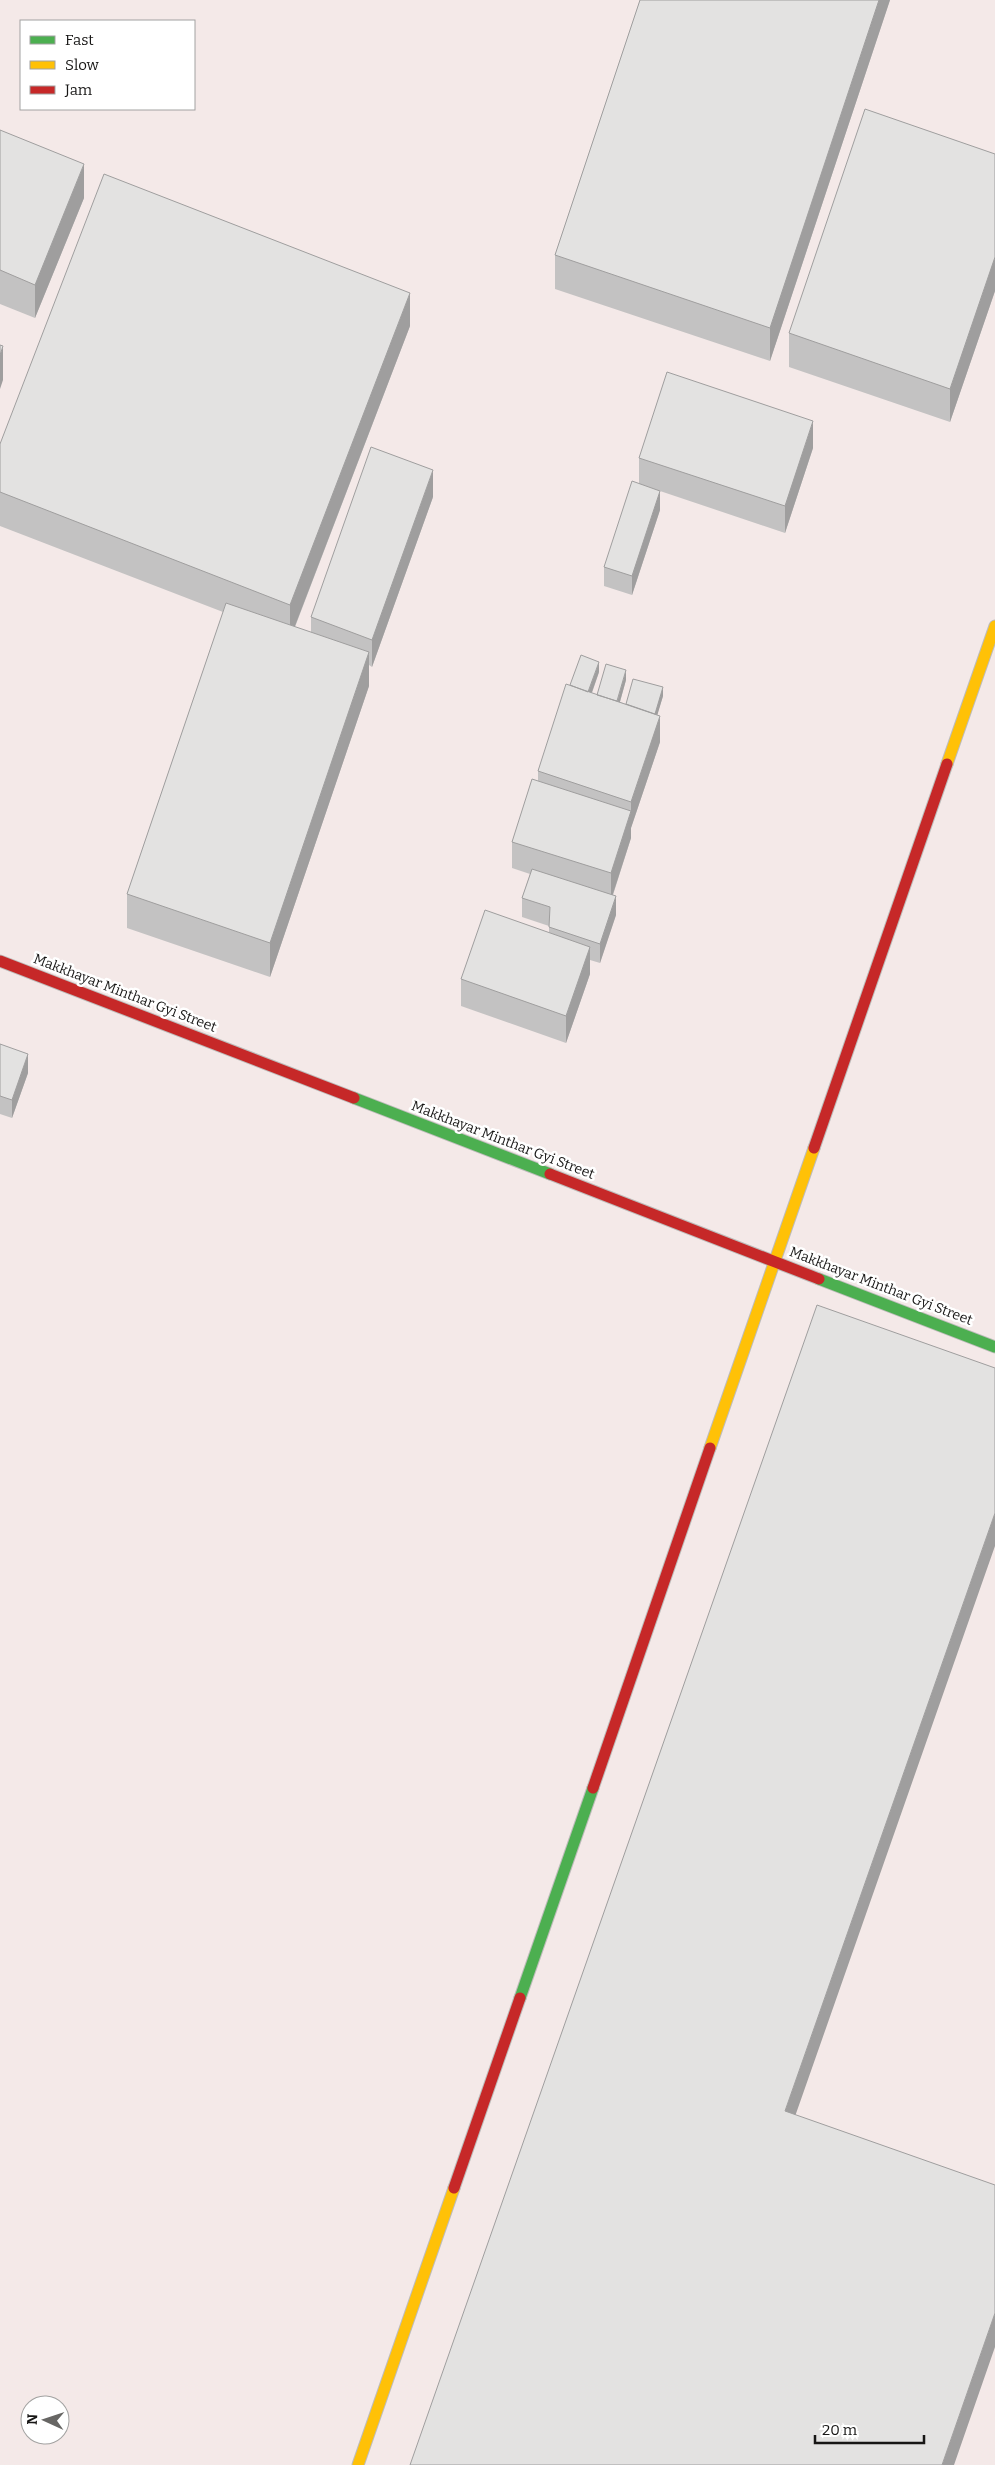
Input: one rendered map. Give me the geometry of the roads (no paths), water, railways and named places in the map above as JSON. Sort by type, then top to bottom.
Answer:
[{"type":"street","points":[[358,2465],[995,626]]},
{"type":"street","name":"Makkhayar Minthar Gyi Street","points":[[0,961],[995,1347]]}]
